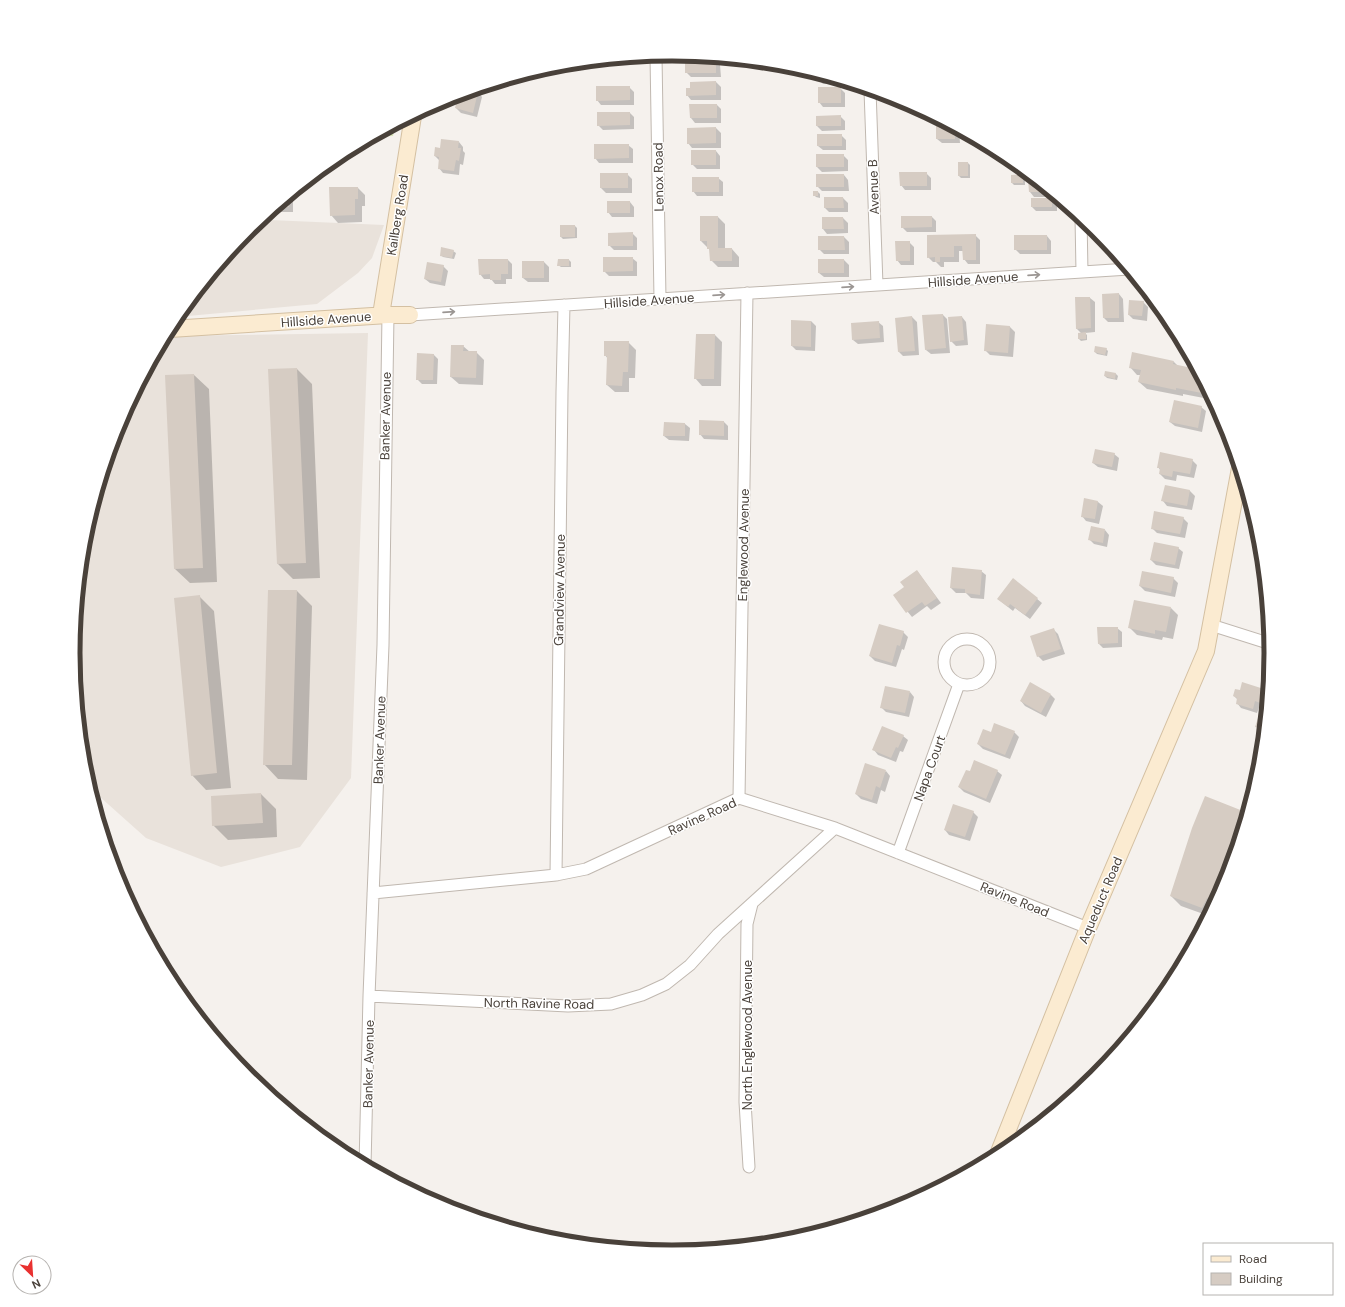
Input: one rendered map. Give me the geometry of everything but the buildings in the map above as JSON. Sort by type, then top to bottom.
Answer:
[{"type":"street","name":"Lenox Road","points":[[656,61],[660,299]]},
{"type":"street","name":"Avenue B","points":[[870,95],[877,285]]},
{"type":"street","name":"Kailberg Road","points":[[384,315],[412,121]]},
{"type":"street","points":[[1081,226],[1082,272]]},
{"type":"street","name":"Hillside Avenue","points":[[177,329],[1123,269]]},
{"type":"street","name":"Englewood Avenue","points":[[739,798],[747,293]]},
{"type":"street","name":"Grandview Avenue","points":[[556,875],[564,305]]},
{"type":"street","name":"Banker Avenue","points":[[365,1160],[369,996],[383,645],[384,315]]},
{"type":"street","name":"Aqueduct Road","points":[[1001,1147],[1088,928],[1206,651],[1238,477]]},
{"type":"street","points":[[1211,625],[1265,642]]},
{"type":"street","points":[[967,639],[974,640],[985,649],[989,655],[990,662],[988,670],[980,681],[966,685],[959,684],[952,680],[947,673],[944,666],[944,658],[952,645],[967,639]]},
{"type":"street","name":"Napa Court","points":[[898,853],[959,684]]},
{"type":"street","name":"Ravine Road","points":[[374,893],[556,875],[586,869],[739,798],[835,828],[1088,928]]},
{"type":"street","name":"North Ravine Road","points":[[369,996],[568,1006],[611,1004],[642,995],[666,984],[690,965],[718,934],[835,828]]},
{"type":"street","name":"North Englewood Avenue","points":[[749,1167],[745,1102],[747,924],[752,904]]},
{"type":"shaded area","points":[[270,220],[384,225],[372,258],[358,273],[317,304],[186,316],[202,293],[227,263]]},
{"type":"shaded area","points":[[368,333],[351,778],[300,847],[221,867],[146,838],[97,794],[85,731],[81,692],[81,615],[91,538],[100,500],[111,463],[125,427],[141,391],[159,357],[172,336]]},
{"type":"green space","points":[[394,130],[393,136],[383,136]]}]
